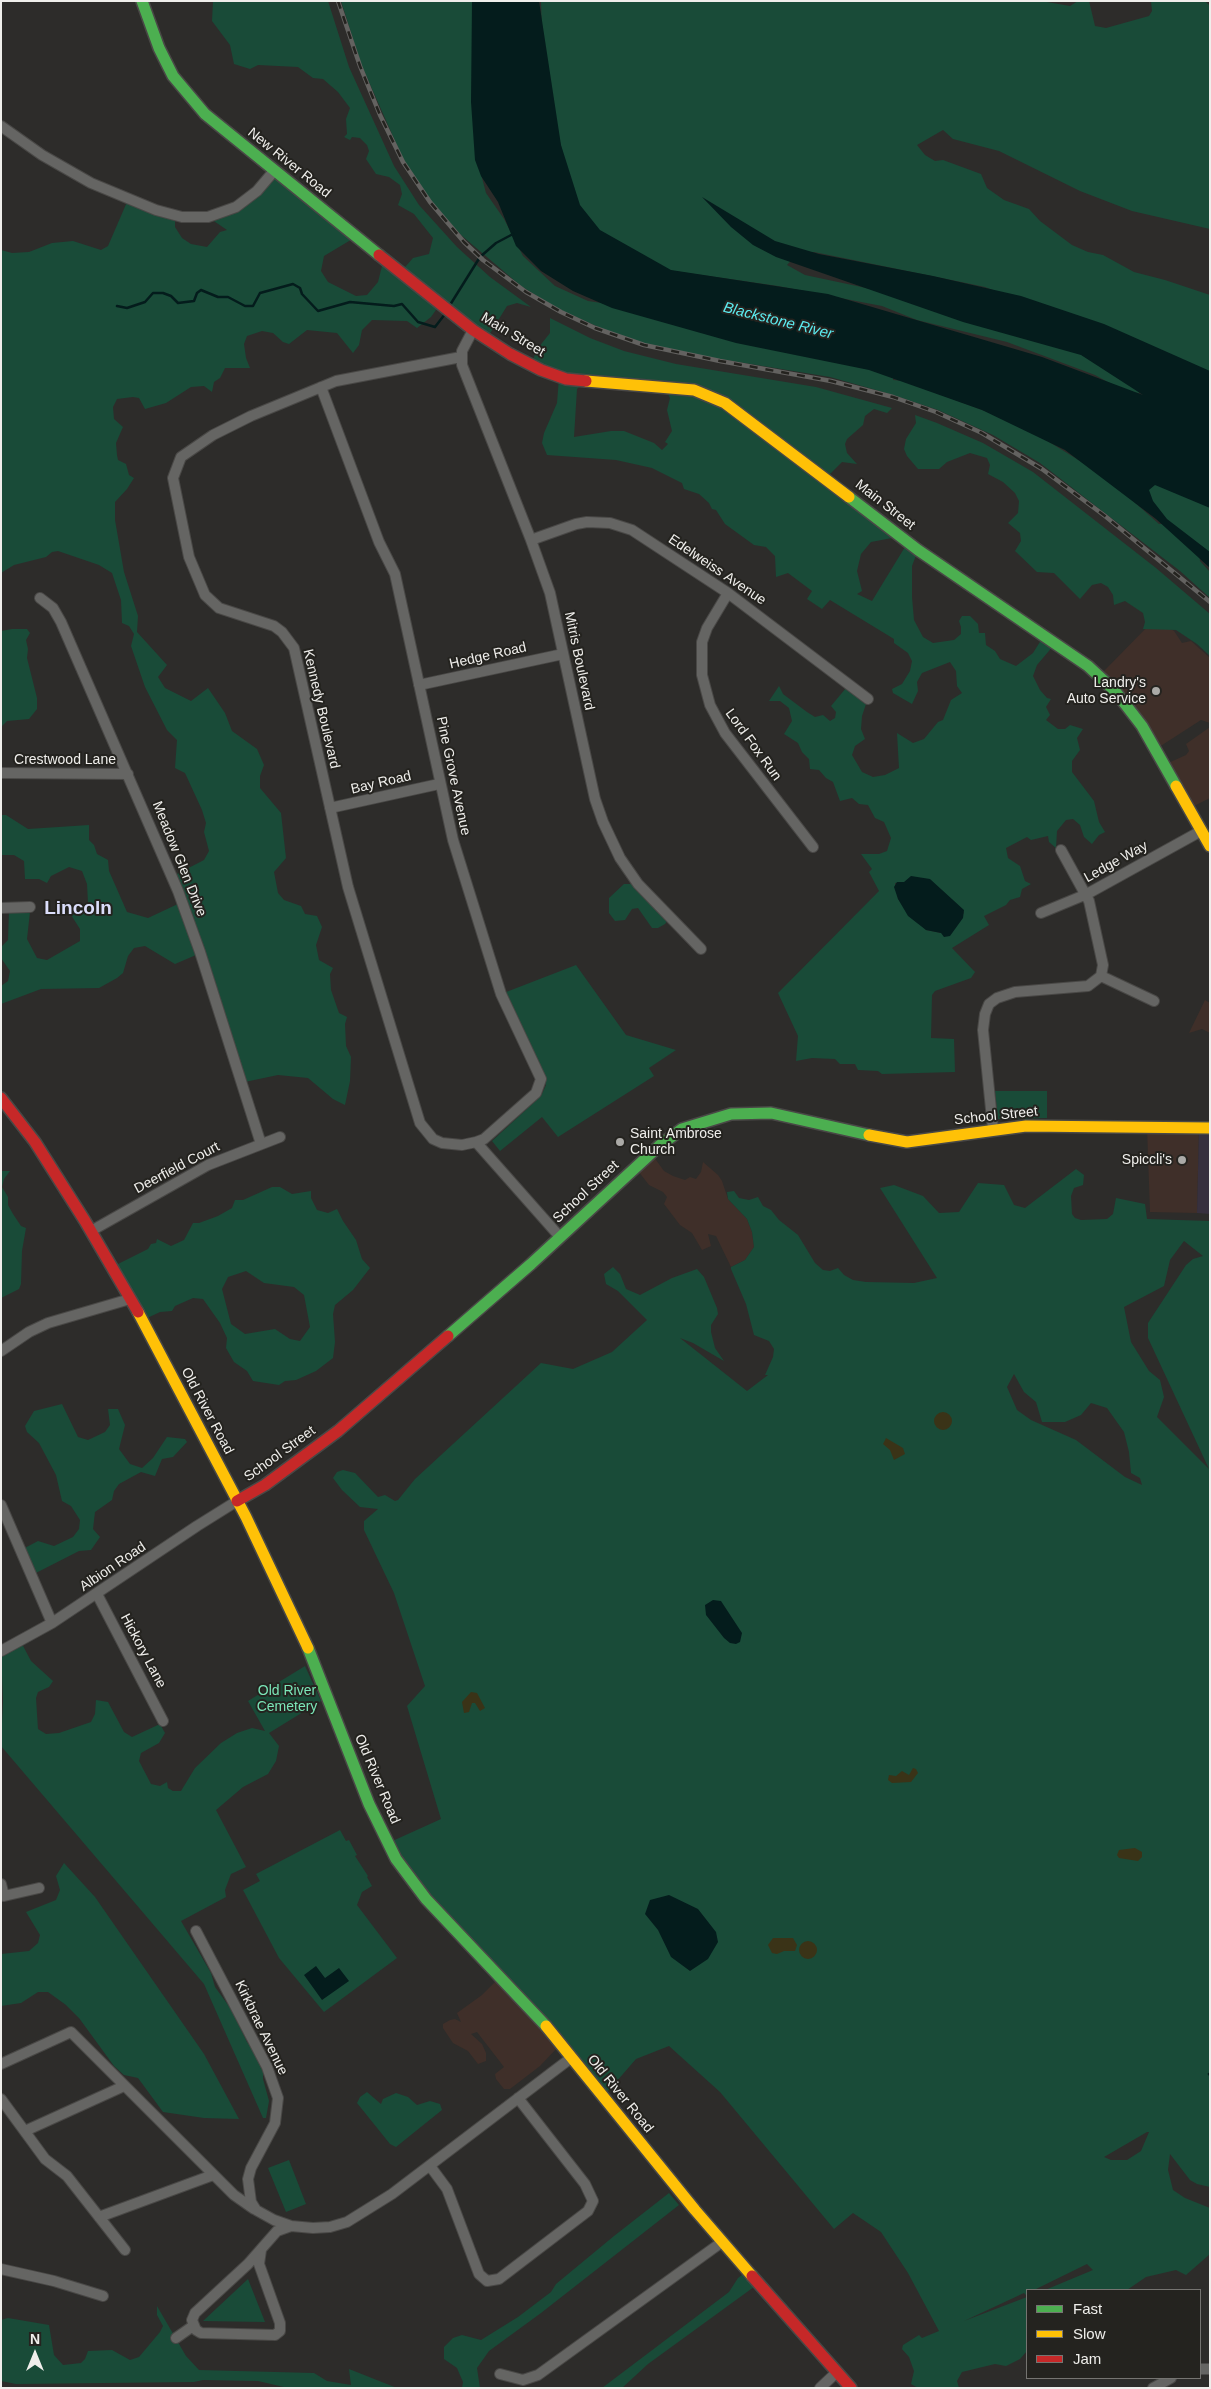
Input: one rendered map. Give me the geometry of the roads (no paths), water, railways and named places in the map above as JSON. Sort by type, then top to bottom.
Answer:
[{"type":"street","name":"New River Road","points":[[142,1],[158,48],[182,89],[205,114],[456,316]]},
{"type":"street","points":[[1,126],[42,155],[91,183],[156,210],[182,217],[208,217],[236,207],[257,191],[274,171]]},
{"type":"street","name":"Main Street","points":[[456,316],[473,330],[510,354],[541,370],[566,379],[694,390],[726,403],[918,550],[1053,640],[1104,680],[1126,704],[1142,726],[1210,846]]},
{"type":"street","points":[[461,357],[464,346],[473,330]]},
{"type":"street","name":"Kennedy Boulevard","points":[[461,357],[336,381],[320,387],[251,416],[213,435],[181,457],[173,478],[189,557],[205,595],[219,608],[274,626],[282,632],[294,648],[348,887],[420,1122],[433,1139],[442,1143],[462,1145],[476,1142]]},
{"type":"street","name":"Mitris Boulevard","points":[[461,357],[464,370],[532,540],[550,593],[595,799],[611,840],[638,884],[701,949]]},
{"type":"street","name":"Pine Grove Avenue","points":[[320,387],[379,542],[395,574],[439,784],[453,840],[494,975],[541,1079],[536,1093],[484,1139],[476,1142]]},
{"type":"street","name":"Edelweiss Avenue","points":[[532,540],[576,524],[599,521],[632,530],[728,593],[868,699]]},
{"type":"street","name":"Lord Fox Run","points":[[728,593],[707,628],[702,642],[702,675],[710,706],[725,734],[813,846]]},
{"type":"street","name":"Meadow Glen Drive","points":[[40,598],[53,608],[61,622],[190,921],[261,1144]]},
{"type":"street","name":"Hedge Road","points":[[419,685],[563,654]]},
{"type":"street","name":"Crestwood Lane","points":[[1,773],[128,774]]},
{"type":"street","name":"Bay Road","points":[[330,808],[439,784]]},
{"type":"street","name":"Ledge Way","points":[[1041,913],[1087,894],[1201,831]]},
{"type":"street","points":[[993,1129],[983,1030],[985,1014],[989,1004],[997,998],[1015,992],[1088,986],[1101,976],[1103,965],[1087,894],[1062,850]]},
{"type":"street","points":[[1,908],[30,907]]},
{"type":"street","points":[[1101,976],[1154,1001]]},
{"type":"street","name":"Old River Road","points":[[1,1098],[51,1167],[91,1231],[130,1299],[237,1501],[311,1655],[369,1804],[396,1859],[426,1899],[524,2001],[722,2242],[851,2388]]},
{"type":"street","name":"School Street","points":[[237,1501],[265,1485],[338,1431],[560,1237],[659,1146],[682,1129],[713,1118],[736,1114],[771,1113],[888,1140],[907,1142],[993,1129],[1036,1126],[1210,1128]]},
{"type":"street","name":"Deerfield Court","points":[[91,1231],[208,1165],[280,1138]]},
{"type":"street","points":[[476,1142],[560,1237]]},
{"type":"street","points":[[1,1352],[29,1332],[48,1323],[130,1299]]},
{"type":"street","name":"Albion Road","points":[[1,1651],[52,1623],[237,1501]]},
{"type":"street","points":[[1,1505],[52,1623]]},
{"type":"street","name":"Hickory Lane","points":[[97,1594],[163,1721]]},
{"type":"street","points":[[1,1884],[2,1899],[39,1888]]},
{"type":"street","name":"Kirkbrae Avenue","points":[[196,1931],[256,2044],[267,2067],[278,2098],[278,2112],[275,2123],[251,2168],[248,2179],[251,2202],[256,2210]]},
{"type":"street","points":[[1,2064],[71,2032],[234,2195],[274,2220],[291,2226],[330,2227],[347,2222],[386,2199],[571,2058]]},
{"type":"street","points":[[25,2131],[124,2086]]},
{"type":"street","points":[[430,2166],[446,2189],[479,2274],[487,2280],[500,2279],[588,2211],[593,2201],[585,2184],[518,2098]]},
{"type":"street","points":[[1,2099],[45,2159],[67,2176],[125,2250]]},
{"type":"street","points":[[99,2217],[213,2175]]},
{"type":"street","points":[[261,2250],[259,2264],[280,2323],[280,2331],[275,2335],[201,2333],[196,2330],[192,2320],[195,2313],[261,2250],[277,2231],[291,2226]]},
{"type":"street","points":[[500,2374],[523,2380],[538,2375],[722,2242]]},
{"type":"street","points":[[1,2269],[54,2281],[104,2296]]},
{"type":"street","points":[[176,2338],[193,2326]]},
{"type":"street","points":[[820,2388],[838,2372]]},
{"type":"street","points":[[1153,2388],[1169,2379]]},
{"type":"water","name":"Blackstone River","points":[[472,1],[539,1],[561,145],[580,205],[600,230],[671,270],[828,294],[1042,357],[1143,395],[1081,355],[963,322],[776,257],[753,245],[731,227],[702,197],[775,241],[819,254],[933,276],[1021,296],[1104,324],[1210,371],[1210,508],[1155,485],[1149,490],[1153,501],[1167,519],[1210,552],[1210,568],[1156,519],[1065,450],[982,410],[869,370],[736,343],[612,308],[573,291],[541,271],[516,246],[498,202],[481,176],[475,160],[471,102]]},
{"type":"water","points":[[911,876],[930,879],[964,910],[963,918],[950,936],[944,937],[941,933],[926,930],[908,916],[898,899],[894,887],[897,882],[904,882]]},
{"type":"water","points":[[713,1600],[721,1601],[742,1633],[740,1642],[736,1644],[730,1643],[706,1615],[705,1605]]},
{"type":"water","points":[[669,1895],[698,1909],[716,1932],[718,1942],[708,1959],[690,1971],[671,1957],[658,1930],[645,1914],[650,1900]]},
{"type":"water","points":[[316,1966],[325,1978],[339,1968],[349,1981],[322,2000],[304,1975]]},
{"type":"waterway","points":[[450,305],[480,257],[496,243],[513,234]]},
{"type":"waterway","points":[[117,306],[127,308],[145,302],[153,293],[163,293],[171,296],[178,303],[194,301],[197,293],[201,290],[218,297],[228,297],[245,306],[253,306],[260,293],[293,284],[300,288],[302,294],[318,311],[350,302],[394,306],[402,304],[418,322],[435,327],[445,314]]},
{"type":"railway","points":[[338,1],[360,66],[380,115],[403,162],[430,202],[464,242],[483,260],[526,292],[561,312],[595,328],[644,345],[831,381],[893,397],[936,412],[982,433],[1042,469],[1105,516],[1210,602]]},
{"type":"place","name":"Landry's Auto Service","points":[[1156,691]]},
{"type":"place","name":"Saint Ambrose Church","points":[[620,1142]]},
{"type":"place","name":"Spiccli's","points":[[1182,1160]]},
{"type":"district","name":"Lincoln","points":[[78,909]]},
{"type":"park label","name":"Old River Cemetery","points":[[287,1699]]}]
